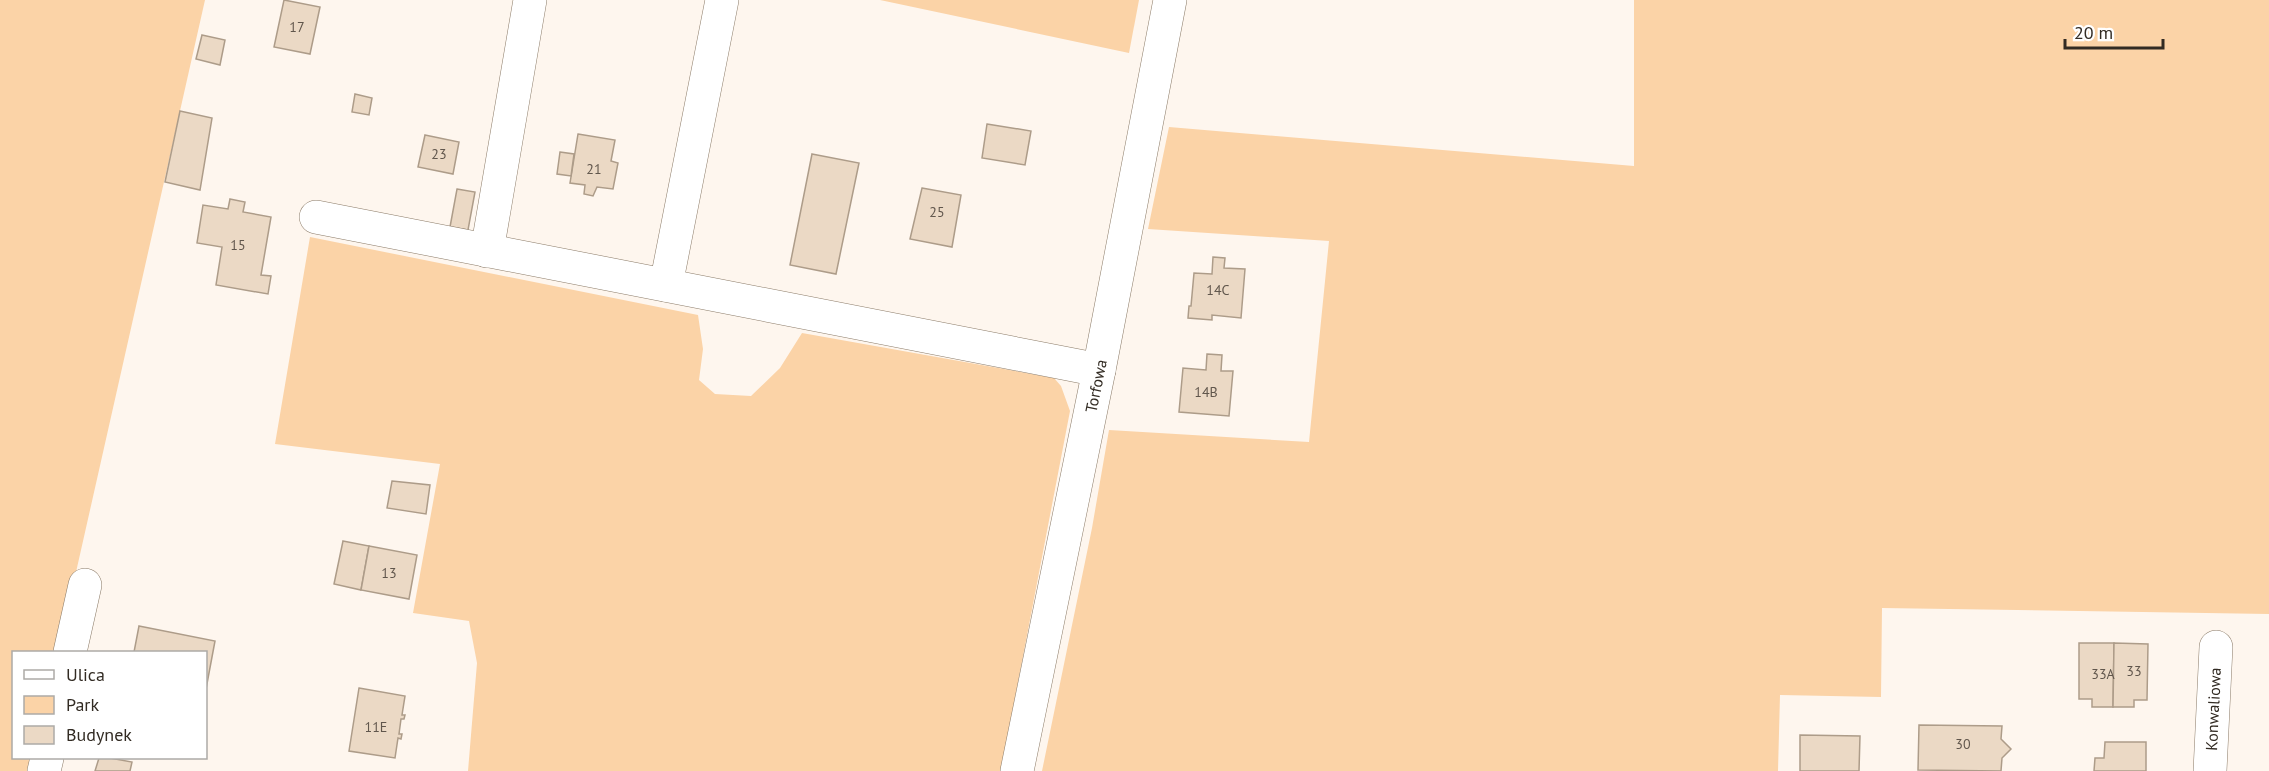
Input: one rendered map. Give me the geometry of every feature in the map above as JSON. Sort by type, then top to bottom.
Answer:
[{"type":"street","points":[[487,250],[530,0]]},
{"type":"street","points":[[666,285],[722,0]]},
{"type":"street","name":"Torfowa","points":[[1017,771],[1099,370],[1170,0]]},
{"type":"street","points":[[316,218],[1099,370]]},
{"type":"street","points":[[70,651],[85,585]]},
{"type":"street","name":"Konwaliowa","points":[[2210,771],[2216,647]]},
{"type":"green space","points":[[0,0],[205,0],[58,651],[12,651],[12,759],[35,759],[32,771],[0,771]]},
{"type":"green space","points":[[880,0],[1139,0],[1129,53]]},
{"type":"green space","points":[[1634,0],[2269,0],[2269,614],[1882,608],[1881,697],[1780,695],[1778,771],[1042,771],[1092,528],[1109,430],[1309,442],[1329,241],[1148,229],[1169,127],[1634,166]]},
{"type":"green space","points":[[310,237],[698,315],[703,349],[699,380],[715,394],[751,396],[780,368],[802,333],[1054,378],[1061,386],[1070,411],[1001,771],[468,771],[477,663],[469,621],[413,613],[440,464],[275,444]]},
{"type":"building","points":[[284,0],[320,7],[310,54],[274,47]]},
{"type":"building","points":[[202,35],[225,40],[220,65],[196,59]]},
{"type":"building","points":[[355,94],[372,98],[369,115],[352,112]]},
{"type":"building","points":[[180,111],[212,118],[200,190],[165,182]]},
{"type":"building","points":[[987,124],[1031,131],[1025,165],[982,158]]},
{"type":"building","points":[[578,134],[615,140],[611,161],[618,163],[613,189],[597,187],[593,196],[584,194],[585,185],[570,183]]},
{"type":"building","points":[[425,135],[459,142],[453,174],[418,167]]},
{"type":"building","points":[[560,152],[574,154],[571,176],[557,174]]},
{"type":"building","points":[[812,154],[859,163],[836,274],[790,265]]},
{"type":"building","points":[[922,188],[961,195],[952,247],[910,239]]},
{"type":"building","points":[[457,189],[475,192],[468,230],[450,227]]},
{"type":"building","points":[[230,199],[245,202],[243,212],[271,217],[261,275],[271,276],[268,294],[216,285],[222,247],[197,243],[203,205],[228,209]]},
{"type":"building","points":[[1213,257],[1225,258],[1224,268],[1245,269],[1241,318],[1212,315],[1212,320],[1188,318],[1194,273],[1212,274]]},
{"type":"building","points":[[1207,354],[1222,355],[1221,371],[1233,371],[1229,416],[1179,412],[1183,368],[1206,370]]},
{"type":"building","points":[[392,481],[430,485],[426,514],[387,508]]},
{"type":"building","points":[[343,541],[369,546],[361,590],[334,584]]},
{"type":"building","points":[[369,546],[417,555],[409,599],[361,590]]},
{"type":"building","points":[[139,626],[215,641],[207,684],[207,651],[134,651]]},
{"type":"building","points":[[2079,643],[2114,643],[2113,707],[2092,707],[2092,699],[2079,699]]},
{"type":"building","points":[[2114,643],[2148,644],[2147,700],[2134,700],[2134,707],[2113,707]]},
{"type":"building","points":[[359,688],[405,696],[402,715],[405,715],[404,719],[401,719],[399,734],[402,734],[401,739],[398,738],[395,758],[349,751]]},
{"type":"building","points":[[1919,725],[2002,726],[2001,739],[2011,749],[2002,758],[2001,771],[1918,770]]},
{"type":"building","points":[[1800,735],[1860,736],[1859,771],[1800,771]]},
{"type":"building","points":[[2105,742],[2146,742],[2146,771],[2094,771],[2095,758],[2104,758]]},
{"type":"building","points":[[99,759],[132,762],[130,771],[95,771]]}]
